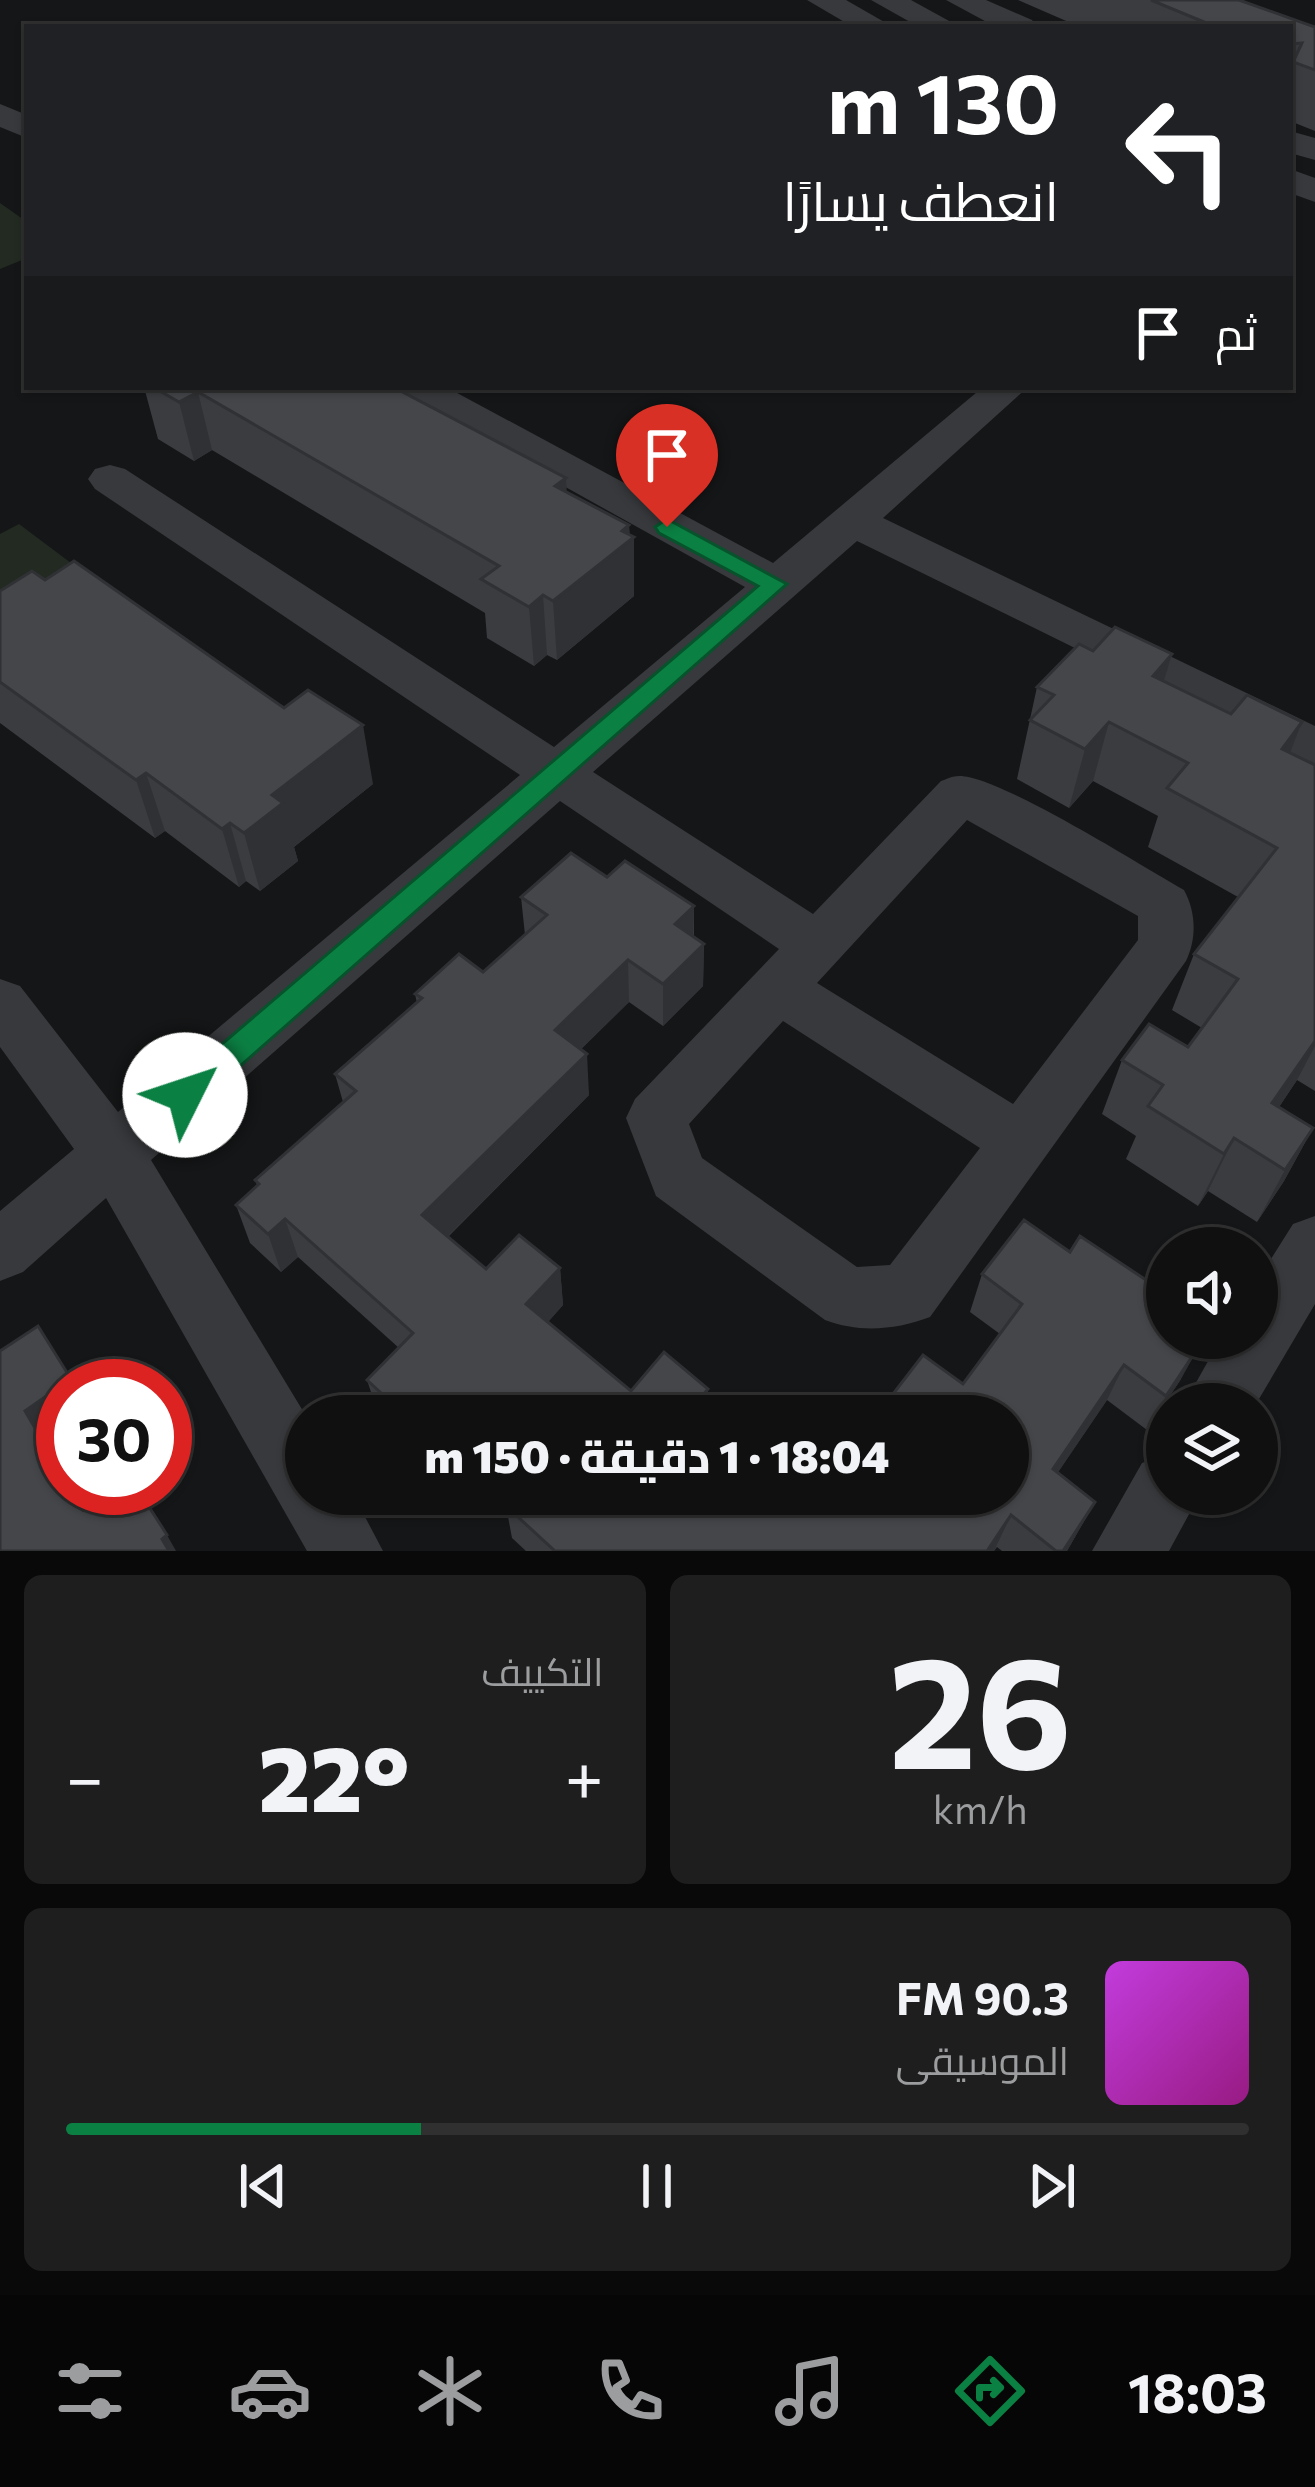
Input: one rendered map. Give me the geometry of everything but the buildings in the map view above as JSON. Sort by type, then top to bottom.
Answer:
[{"type":"street","points":[[822,0],[871,24]]},
{"type":"street","points":[[886,0],[938,24]]},
{"type":"street","points":[[961,0],[1014,24]]},
{"type":"street","points":[[1293,186],[1309,215]]},
{"type":"street","points":[[421,390],[775,584]]},
{"type":"street","points":[[0,1251],[1004,390]]},
{"type":"street","points":[[110,478],[818,946]]},
{"type":"street","points":[[851,520],[1315,748]]},
{"type":"street","points":[[958,796],[1006,814],[1165,905],[1166,945],[907,1295],[848,1298],[678,1176],[656,1118],[818,946],[958,796]]},
{"type":"street","points":[[778,988],[1020,1142]]},
{"type":"street","points":[[0,1003],[115,1156],[285,1445]]},
{"type":"street","points":[[1231,1383],[1315,1245]]},
{"type":"street","points":[[326,1515],[347,1551]]},
{"type":"street","points":[[1128,1551],[1150,1515]]},
{"type":"shaded area","points":[[0,203],[24,220],[24,259],[0,269]]},
{"type":"shaded area","points":[[19,524],[95,581],[0,638],[0,534]]},
{"type":"route","points":[[185,1095],[775,584],[667,527]]}]
